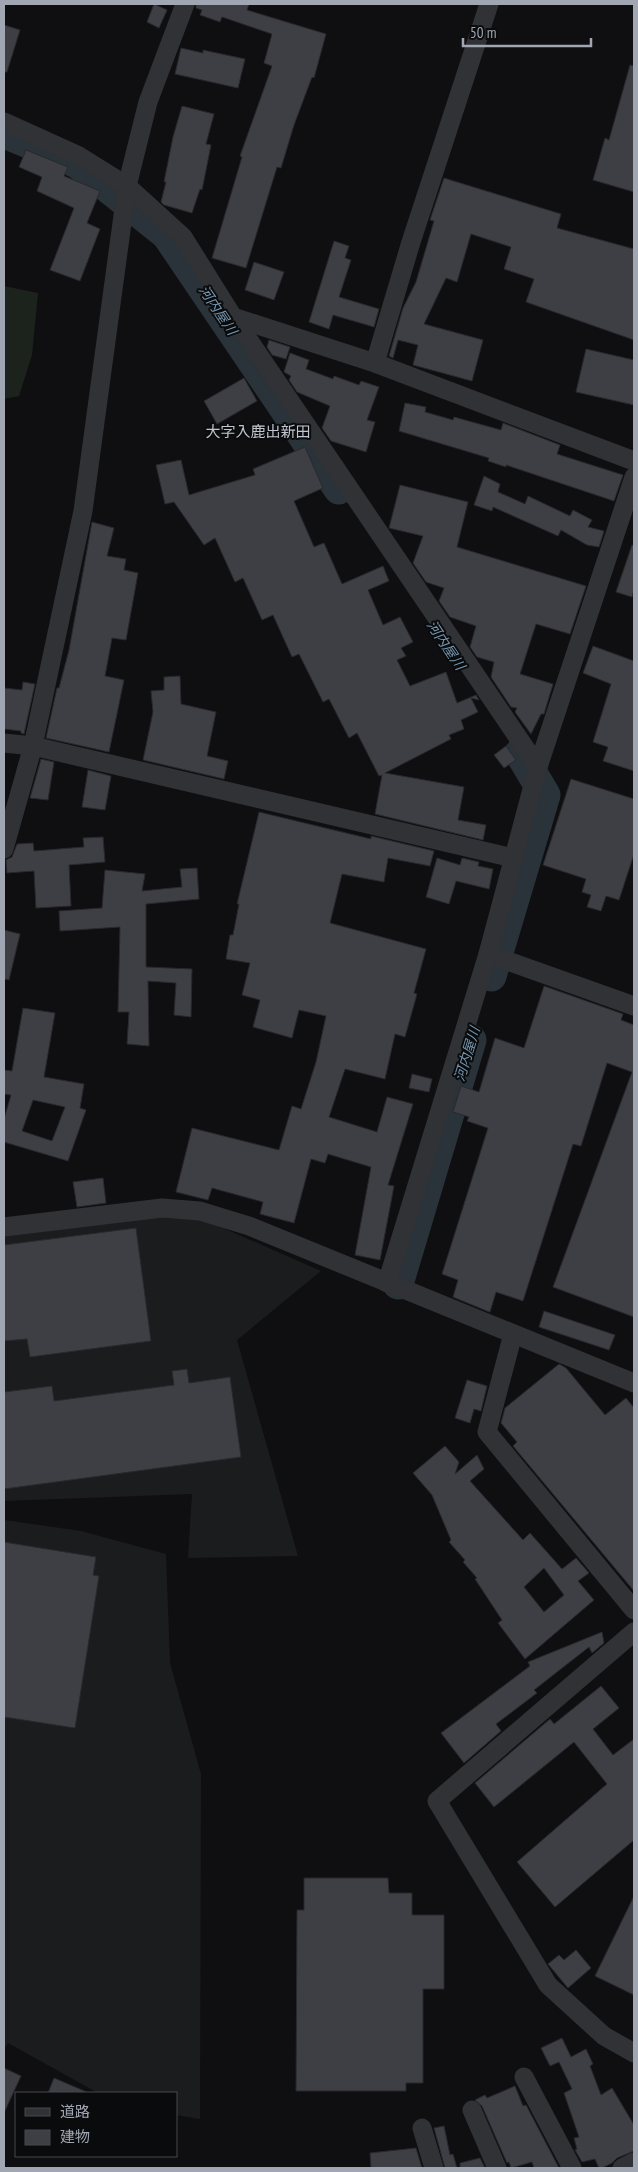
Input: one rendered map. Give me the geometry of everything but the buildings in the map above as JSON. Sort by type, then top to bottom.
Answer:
[{"type":"street","points":[[4,849],[33,746],[83,511],[127,186],[148,102],[185,4]]},
{"type":"street","points":[[374,363],[411,242],[489,4]]},
{"type":"street","points":[[4,122],[79,156],[127,186],[183,237],[233,316],[538,767]]},
{"type":"street","points":[[233,316],[374,363],[634,461]]},
{"type":"street","points":[[387,1284],[488,954],[538,767],[634,477]]},
{"type":"street","points":[[4,743],[33,746],[513,858]]},
{"type":"street","points":[[488,954],[634,1006]]},
{"type":"street","points":[[4,1227],[148,1208],[188,1209],[226,1218],[634,1384]]},
{"type":"street","points":[[513,1334],[487,1432],[634,1610]]},
{"type":"street","points":[[634,1632],[437,1801],[548,1985],[604,2036],[634,2053]]},
{"type":"street","points":[[524,2077],[572,2168]]},
{"type":"street","points":[[472,2110],[497,2168]]},
{"type":"street","points":[[422,2128],[434,2168]]},
{"type":"street","points":[[622,2168],[634,2162]]},
{"type":"shaded area","points":[[4,286],[38,293],[32,355],[19,396],[4,399]]},
{"type":"shaded area","points":[[157,1214],[198,1217],[321,1271],[237,1340],[298,1556],[188,1558],[192,1494],[4,1501],[4,1236]]},
{"type":"shaded area","points":[[4,1520],[81,1531],[166,1554],[170,1663],[201,1774],[200,2119],[178,2115],[178,2092],[96,2092],[8,2043],[4,2049]]},
{"type":"waterway","name":"河内屋川","points":[[4,133],[77,163],[167,235],[339,489]]},
{"type":"waterway","name":"河内屋川","points":[[491,976],[545,795],[520,753]]},
{"type":"waterway","name":"河内屋川","points":[[398,1284],[471,1040]]},
{"type":"district","name":"大字入鹿出新田","points":[[258,431]]}]
